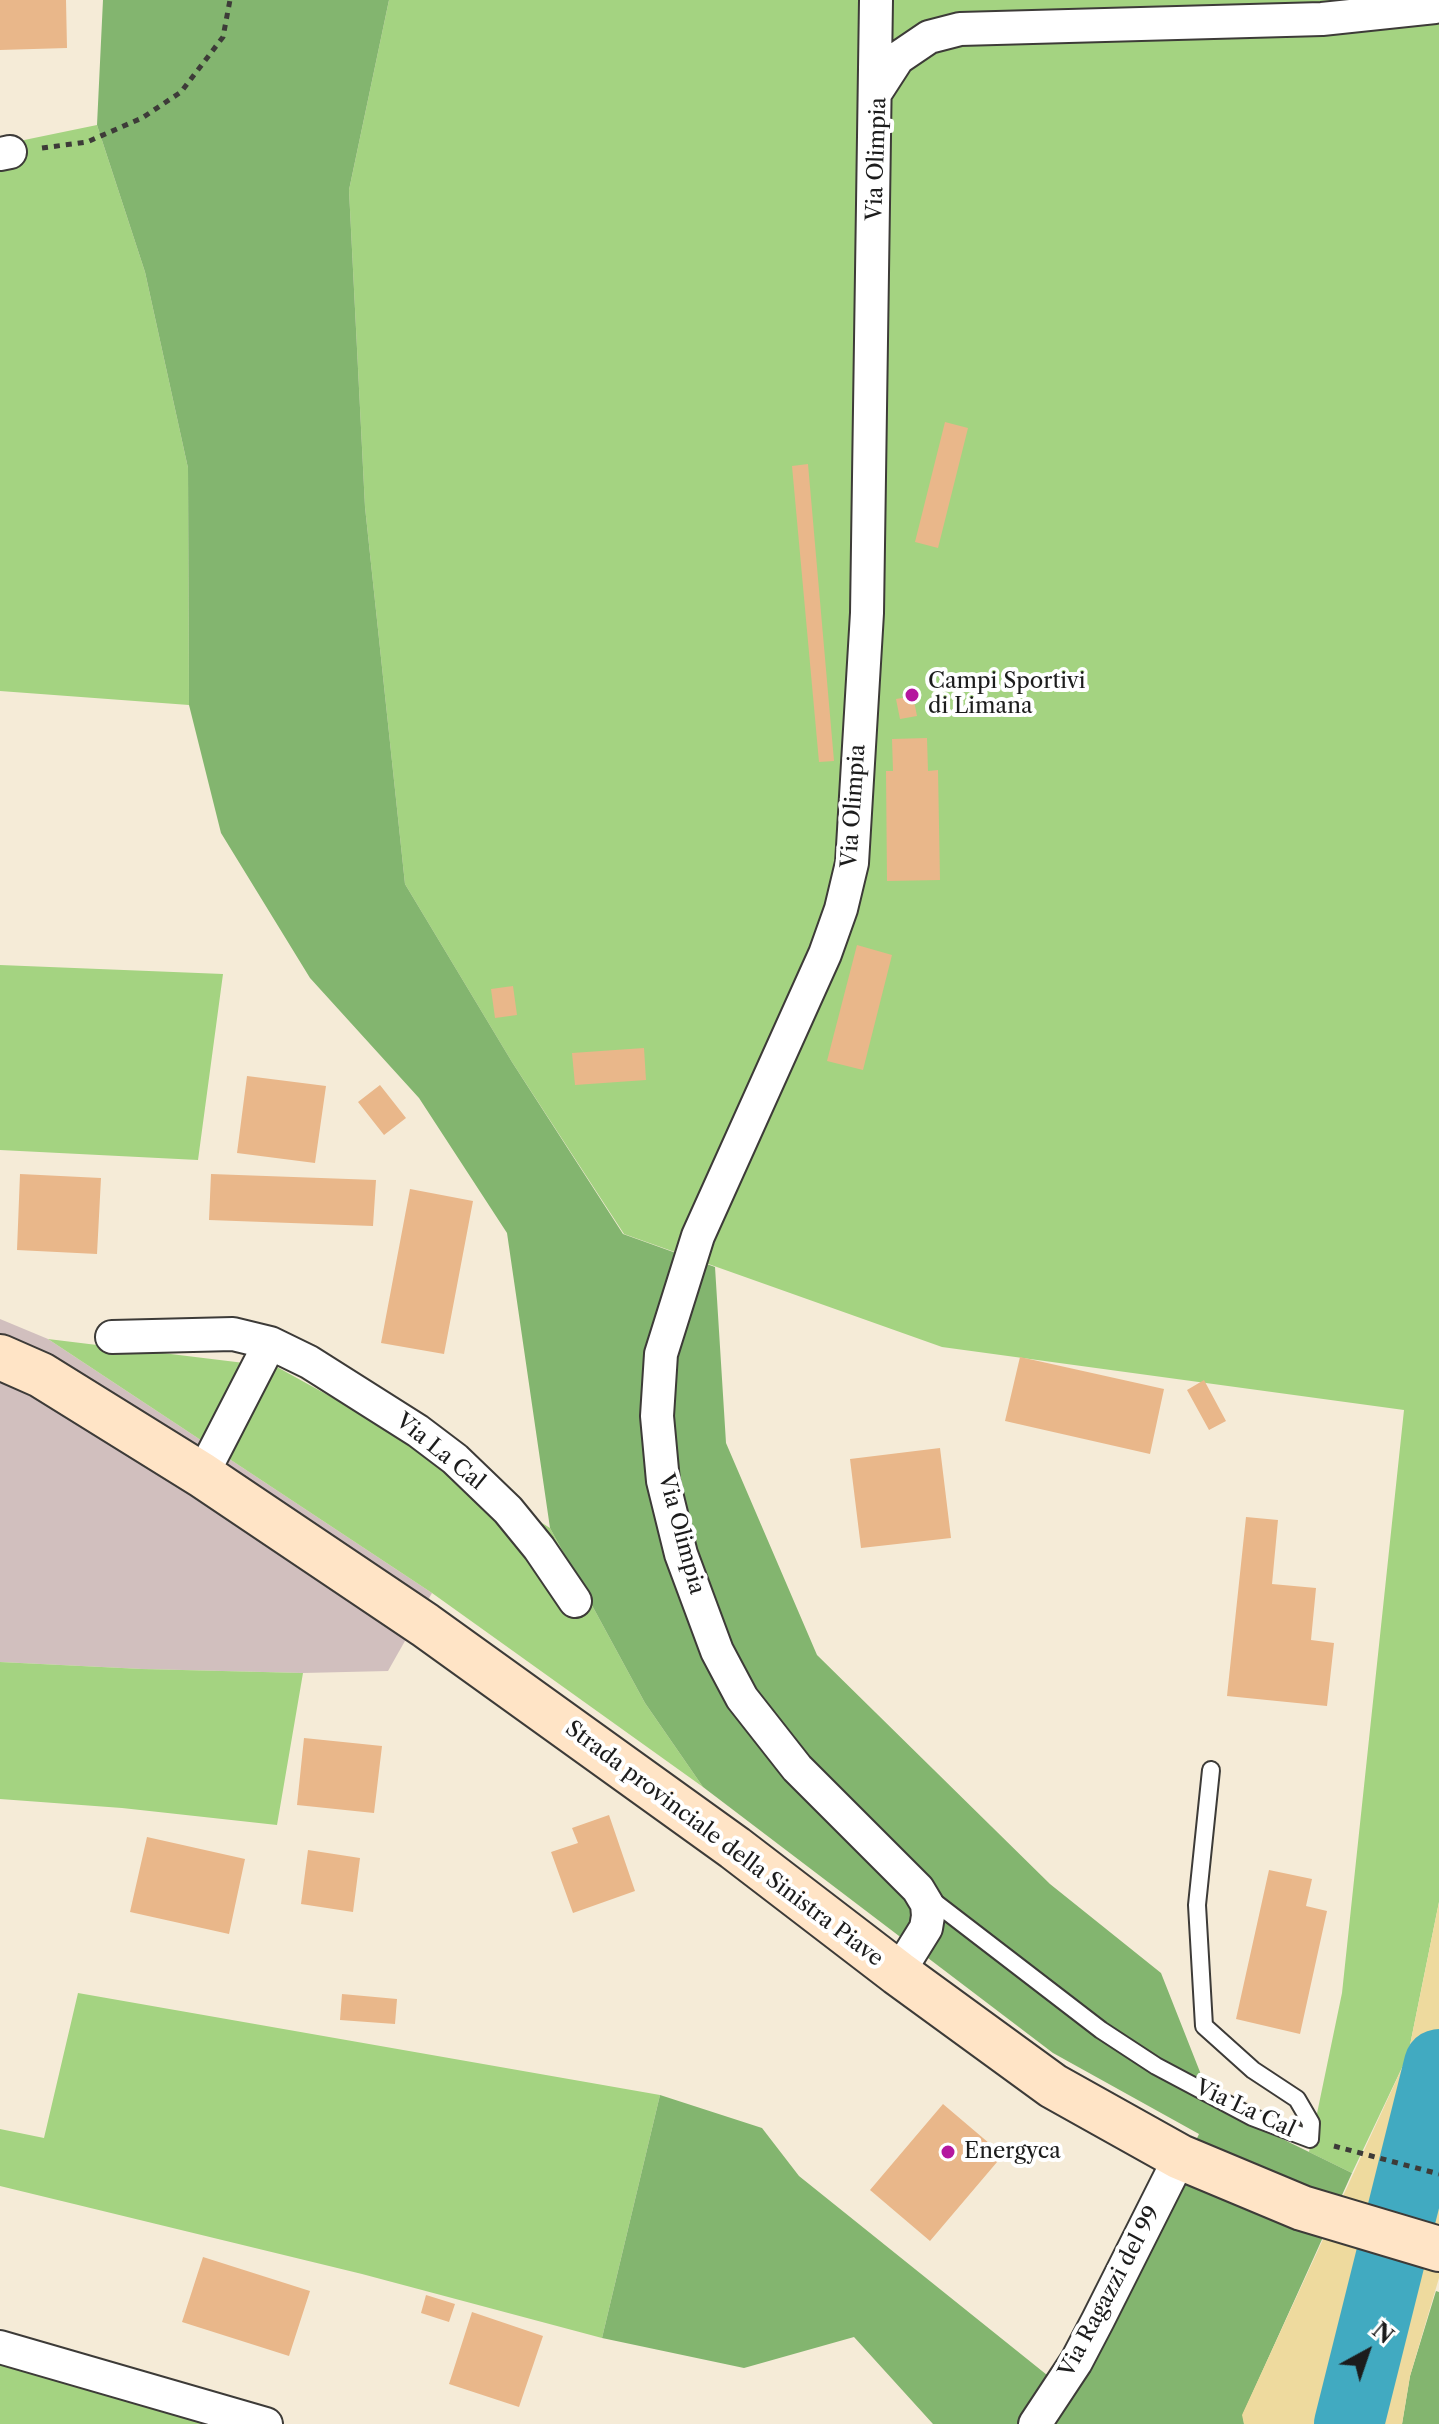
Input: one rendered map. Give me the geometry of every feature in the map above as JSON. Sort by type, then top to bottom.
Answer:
[{"type":"main road","points":[[0,1337],[41,1375]]},
{"type":"main road","points":[[0,1357],[41,1375]]},
{"type":"main road","name":"Strada provinciale della Sinistra Piave","points":[[41,1375],[202,1475],[425,1625],[735,1848],[898,1973],[1053,2086],[1180,2157],[1302,2208],[1439,2249]]},
{"type":"street","points":[[876,0],[876,92]]},
{"type":"street","name":"Via Olimpia","points":[[918,1889],[797,1768],[742,1698],[717,1651],[681,1554],[663,1481],[657,1416],[661,1354],[698,1236],[825,954],[841,909],[852,863],[867,613],[876,92],[898,58],[929,37],[960,29],[1322,19],[1435,7]]},
{"type":"street","name":"Via La Cal","points":[[112,1337],[233,1334],[291,1352],[367,1397],[455,1459],[508,1510],[539,1548],[575,1601]]},
{"type":"street","points":[[202,1475],[270,1343]]},
{"type":"street","points":[[898,1973],[926,1928],[927,1904],[918,1889]]},
{"type":"street","name":"Via Ragazzi del 99","points":[[1035,2424],[1084,2348],[1180,2157]]},
{"type":"street","points":[[0,2347],[266,2424]]},
{"type":"lane","name":"Via La Cal","points":[[918,1889],[1101,2030],[1156,2066],[1252,2117],[1310,2139],[1311,2123],[1297,2099],[1253,2070],[1204,2026],[1197,1905],[1211,1770]]},
{"type":"path","points":[[5,153],[87,142],[142,118],[181,92],[223,37],[230,0]]},
{"type":"path","points":[[1344,2149],[1439,2174]]},
{"type":"shaded area","points":[[0,1319],[48,1339],[432,1593],[388,1671],[303,1673],[0,1662]]},
{"type":"green space","points":[[103,0],[389,0],[349,190],[365,507],[405,884],[512,1062],[623,1234],[715,1267],[726,1443],[817,1655],[1050,1884],[1161,1973],[1213,2105],[1352,2173],[1243,2414],[1244,2424],[933,2424],[854,2337],[744,2368],[602,2338],[660,2095],[762,2128],[799,2176],[1052,2379],[1199,2134],[1053,2053],[703,1787],[645,1703],[550,1528],[507,1233],[419,1098],[310,978],[221,833],[189,705],[188,468],[145,272],[97,125]]},
{"type":"green space","name":"Campi Sportivi di Limana","points":[[389,0],[1439,0],[1439,1902],[1408,2055],[1352,2173],[1309,2152],[1342,1993],[1404,1410],[942,1347],[624,1234],[512,1062],[405,884],[365,507],[349,190]]},
{"type":"green space","points":[[97,125],[145,272],[188,468],[189,705],[0,691],[0,145]]},
{"type":"green space","points":[[0,965],[223,974],[198,1160],[0,1150]]},
{"type":"green space","points":[[48,1339],[277,1367],[409,1440],[550,1528],[645,1703],[703,1787],[432,1593]]},
{"type":"green space","points":[[0,1662],[303,1673],[277,1825],[122,1808],[0,1799]]},
{"type":"green space","points":[[78,1993],[660,2095],[602,2338],[362,2274],[0,2186],[0,2129],[44,2138]]},
{"type":"green space","points":[[1436,2291],[1439,2292],[1439,2424],[1402,2424],[1410,2376]]},
{"type":"green space","points":[[0,2345],[272,2424],[0,2424]]},
{"type":"sand","points":[[1439,1902],[1439,2278],[1410,2376],[1402,2424],[1244,2424],[1242,2415],[1408,2055]]},
{"type":"building","points":[[0,0],[66,0],[67,48],[0,50]]},
{"type":"building","points":[[945,422],[968,428],[938,548],[915,542]]},
{"type":"building","points":[[808,464],[834,761],[819,762],[792,466]]},
{"type":"building","points":[[913,696],[917,716],[900,719],[896,699]]},
{"type":"building","points":[[927,738],[928,771],[938,770],[940,880],[887,881],[886,771],[893,771],[892,739]]},
{"type":"building","points":[[857,945],[892,955],[863,1070],[827,1061]]},
{"type":"building","points":[[513,986],[517,1015],[495,1018],[491,989]]},
{"type":"building","points":[[644,1048],[646,1080],[575,1085],[572,1053]]},
{"type":"building","points":[[247,1076],[326,1086],[315,1163],[237,1153]]},
{"type":"building","points":[[380,1085],[406,1118],[384,1135],[358,1102]]},
{"type":"building","points":[[20,1174],[101,1178],[97,1254],[17,1250]]},
{"type":"building","points":[[211,1174],[376,1180],[373,1226],[209,1220]]},
{"type":"building","points":[[410,1189],[473,1201],[444,1354],[381,1343]]},
{"type":"building","points":[[1020,1357],[1164,1389],[1150,1454],[1005,1421]]},
{"type":"building","points":[[1204,1380],[1226,1421],[1209,1430],[1187,1390]]},
{"type":"building","points":[[940,1448],[951,1538],[861,1548],[850,1459]]},
{"type":"building","points":[[1246,1517],[1278,1520],[1272,1584],[1316,1588],[1311,1640],[1334,1643],[1327,1706],[1227,1696]]},
{"type":"building","points":[[304,1738],[382,1746],[374,1813],[297,1805]]},
{"type":"building","points":[[609,1815],[635,1891],[573,1913],[551,1852],[578,1843],[572,1828]]},
{"type":"building","points":[[147,1837],[245,1859],[229,1934],[130,1912]]},
{"type":"building","points":[[308,1850],[360,1858],[353,1912],[301,1904]]},
{"type":"building","points":[[1269,1870],[1312,1879],[1306,1906],[1327,1911],[1300,2034],[1236,2019]]},
{"type":"building","points":[[342,1994],[397,1999],[395,2024],[340,2020]]},
{"type":"building","points":[[943,2104],[1003,2155],[930,2241],[870,2190]]},
{"type":"building","points":[[203,2257],[310,2291],[289,2356],[182,2322]]},
{"type":"building","points":[[426,2295],[455,2304],[449,2322],[421,2313]]},
{"type":"building","points":[[472,2312],[543,2336],[519,2407],[449,2384]]},
{"type":"waterway","points":[[1349,2424],[1439,2064]]},
{"type":"place","name":"Campi Sportivi di Limana","points":[[912,695]]},
{"type":"place","name":"Energyca","points":[[948,2152]]}]
